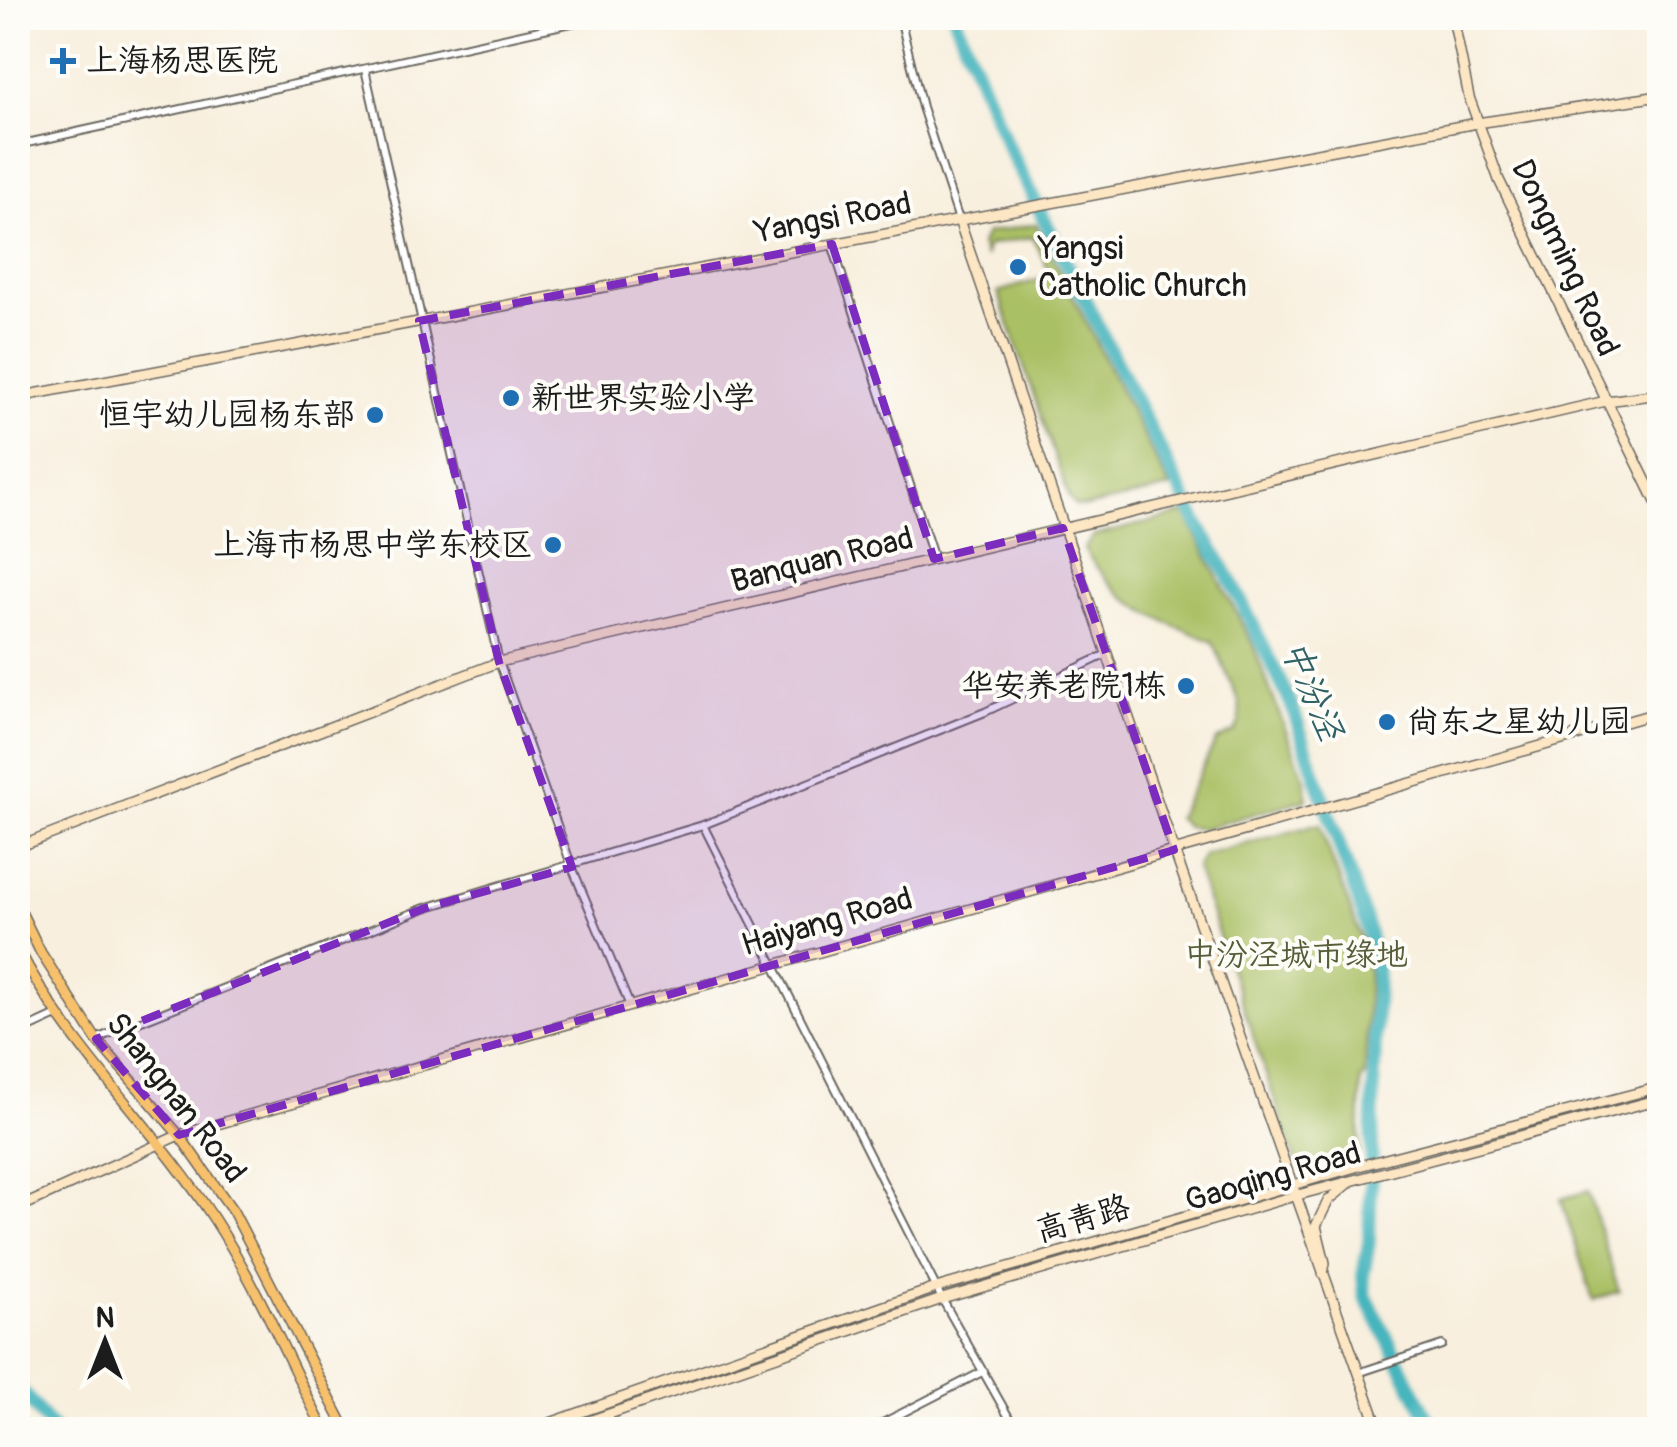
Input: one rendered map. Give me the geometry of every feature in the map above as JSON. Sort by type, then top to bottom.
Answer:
[{"type":"main road","name":"Shangnan Road","points":[[18,906],[41,953],[96,1039],[179,1135],[233,1210],[346,1430]]},
{"type":"main road","name":"Shangnan Road","points":[[18,948],[56,1016],[159,1143],[216,1221],[324,1430]]},
{"type":"street","points":[[18,145],[594,18]]},
{"type":"street","points":[[900,18],[922,108],[959,220],[1292,1191],[1379,1430]]},
{"type":"street","name":"Dongming Road","points":[[1452,18],[1477,123],[1499,180],[1660,510]]},
{"type":"street","points":[[365,69],[499,662],[572,866],[630,1006]]},
{"type":"street","name":"Yangsi Road","points":[[18,397],[1477,123],[1660,96]]},
{"type":"street","points":[[832,244],[934,558]]},
{"type":"street","name":"Banquan Road","points":[[18,847],[499,662],[1606,401],[1660,394]]},
{"type":"street","points":[[96,1039],[424,908],[703,824],[1010,702],[1108,654]]},
{"type":"street","name":"Haiyang Road","points":[[18,1208],[179,1135],[1660,712]]},
{"type":"street","points":[[703,824],[936,1288],[1016,1430]]},
{"type":"street","points":[[18,1033],[56,1016]]},
{"type":"street","name":"高青路","points":[[530,1430],[936,1288],[1292,1191],[1359,1166],[1387,1165],[1660,1087]]},
{"type":"street","name":"Gaoqing Road","points":[[562,1430],[942,1299],[1292,1191],[1356,1179],[1387,1165],[1660,1100]]},
{"type":"street","points":[[1323,1276],[1325,1264],[1316,1226],[1328,1202],[1356,1179]]},
{"type":"street","points":[[1358,1373],[1442,1345]]},
{"type":"street","points":[[869,1430],[984,1371]]},
{"type":"highlighted area","points":[[832,244],[934,559],[1063,528],[1174,850],[179,1135],[96,1039],[425,908],[572,867],[499,662],[419,321]]},
{"type":"green space","points":[[1036,224],[1170,488],[1086,507],[1075,506],[1069,498],[998,292],[1051,276],[1033,237],[990,245],[985,257],[981,244],[986,233]]},
{"type":"green space","points":[[1185,513],[1253,645],[1305,780],[1307,799],[1202,829],[1187,827],[1177,818],[1216,741],[1235,731],[1240,721],[1239,702],[1213,642],[1126,598],[1084,549],[1093,536]]},
{"type":"green space","name":"中汾泾城市绿地","points":[[1319,824],[1366,952],[1369,973],[1359,1153],[1306,1166],[1295,1160],[1196,868],[1204,855]]},
{"type":"green space","points":[[1588,1191],[1619,1291],[1593,1300],[1561,1199]]},
{"type":"waterway","name":"中汾泾","points":[[955,18],[1006,143],[1291,704],[1366,923],[1377,977],[1365,1295],[1434,1430]]},
{"type":"waterway","points":[[18,1386],[53,1430]]},
{"type":"place","name":"上海杨思医院","points":[[63,61]]},
{"type":"place","name":"Yangsi Catholic Church","points":[[1018,267]]},
{"type":"place","name":"新世界实验小学","points":[[511,398]]},
{"type":"place","name":"恒宇幼儿园杨东部","points":[[375,415]]},
{"type":"place","name":"上海市杨思中学东校区","points":[[553,545]]},
{"type":"place","name":"华安养老院1栋","points":[[1186,686]]},
{"type":"place","name":"尚东之星幼儿园","points":[[1387,722]]}]
